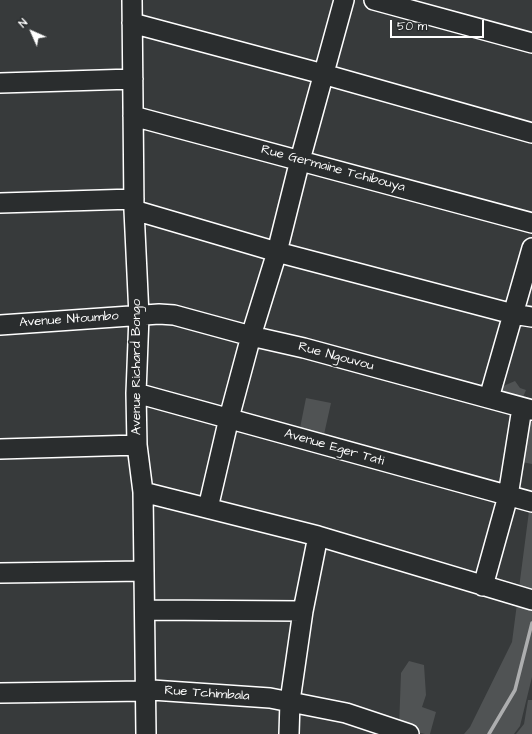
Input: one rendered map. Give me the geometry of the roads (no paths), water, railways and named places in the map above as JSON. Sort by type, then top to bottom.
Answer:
[{"type":"street","name":"Avenue Richard Bongo","points":[[132,0],[134,205],[139,316],[136,393],[137,445],[143,492],[146,734]]},
{"type":"street","points":[[208,508],[229,418],[251,336],[277,252],[300,160],[344,0]]},
{"type":"street","points":[[374,0],[532,43]]},
{"type":"street","points":[[132,23],[324,74],[532,134]]},
{"type":"street","points":[[0,83],[133,79]]},
{"type":"street","name":"Rue Germaine Tchibouya","points":[[133,116],[532,223]]},
{"type":"street","points":[[0,203],[134,205],[277,252],[513,314],[532,317]]},
{"type":"street","points":[[489,398],[532,248]]},
{"type":"street","name":"Rue Ngouvou","points":[[139,316],[159,314],[174,315],[251,336],[304,348],[527,409]]},
{"type":"street","name":"Avenue Ntoumbo","points":[[0,325],[139,316]]},
{"type":"street","name":"Avenue Eger Tati","points":[[136,393],[532,502]]},
{"type":"street","points":[[483,586],[508,496],[527,409]]},
{"type":"street","points":[[0,449],[137,445]]},
{"type":"street","points":[[143,492],[318,536],[532,600]]},
{"type":"street","points":[[289,734],[290,701],[303,611],[318,536]]},
{"type":"street","points":[[0,573],[144,571]]},
{"type":"street","points":[[145,610],[303,611]]},
{"type":"street","name":"Rue Tchimbala","points":[[0,692],[152,690],[270,698],[346,712],[409,734]]},
{"type":"waterway","points":[[489,734],[515,690],[532,623]]}]
